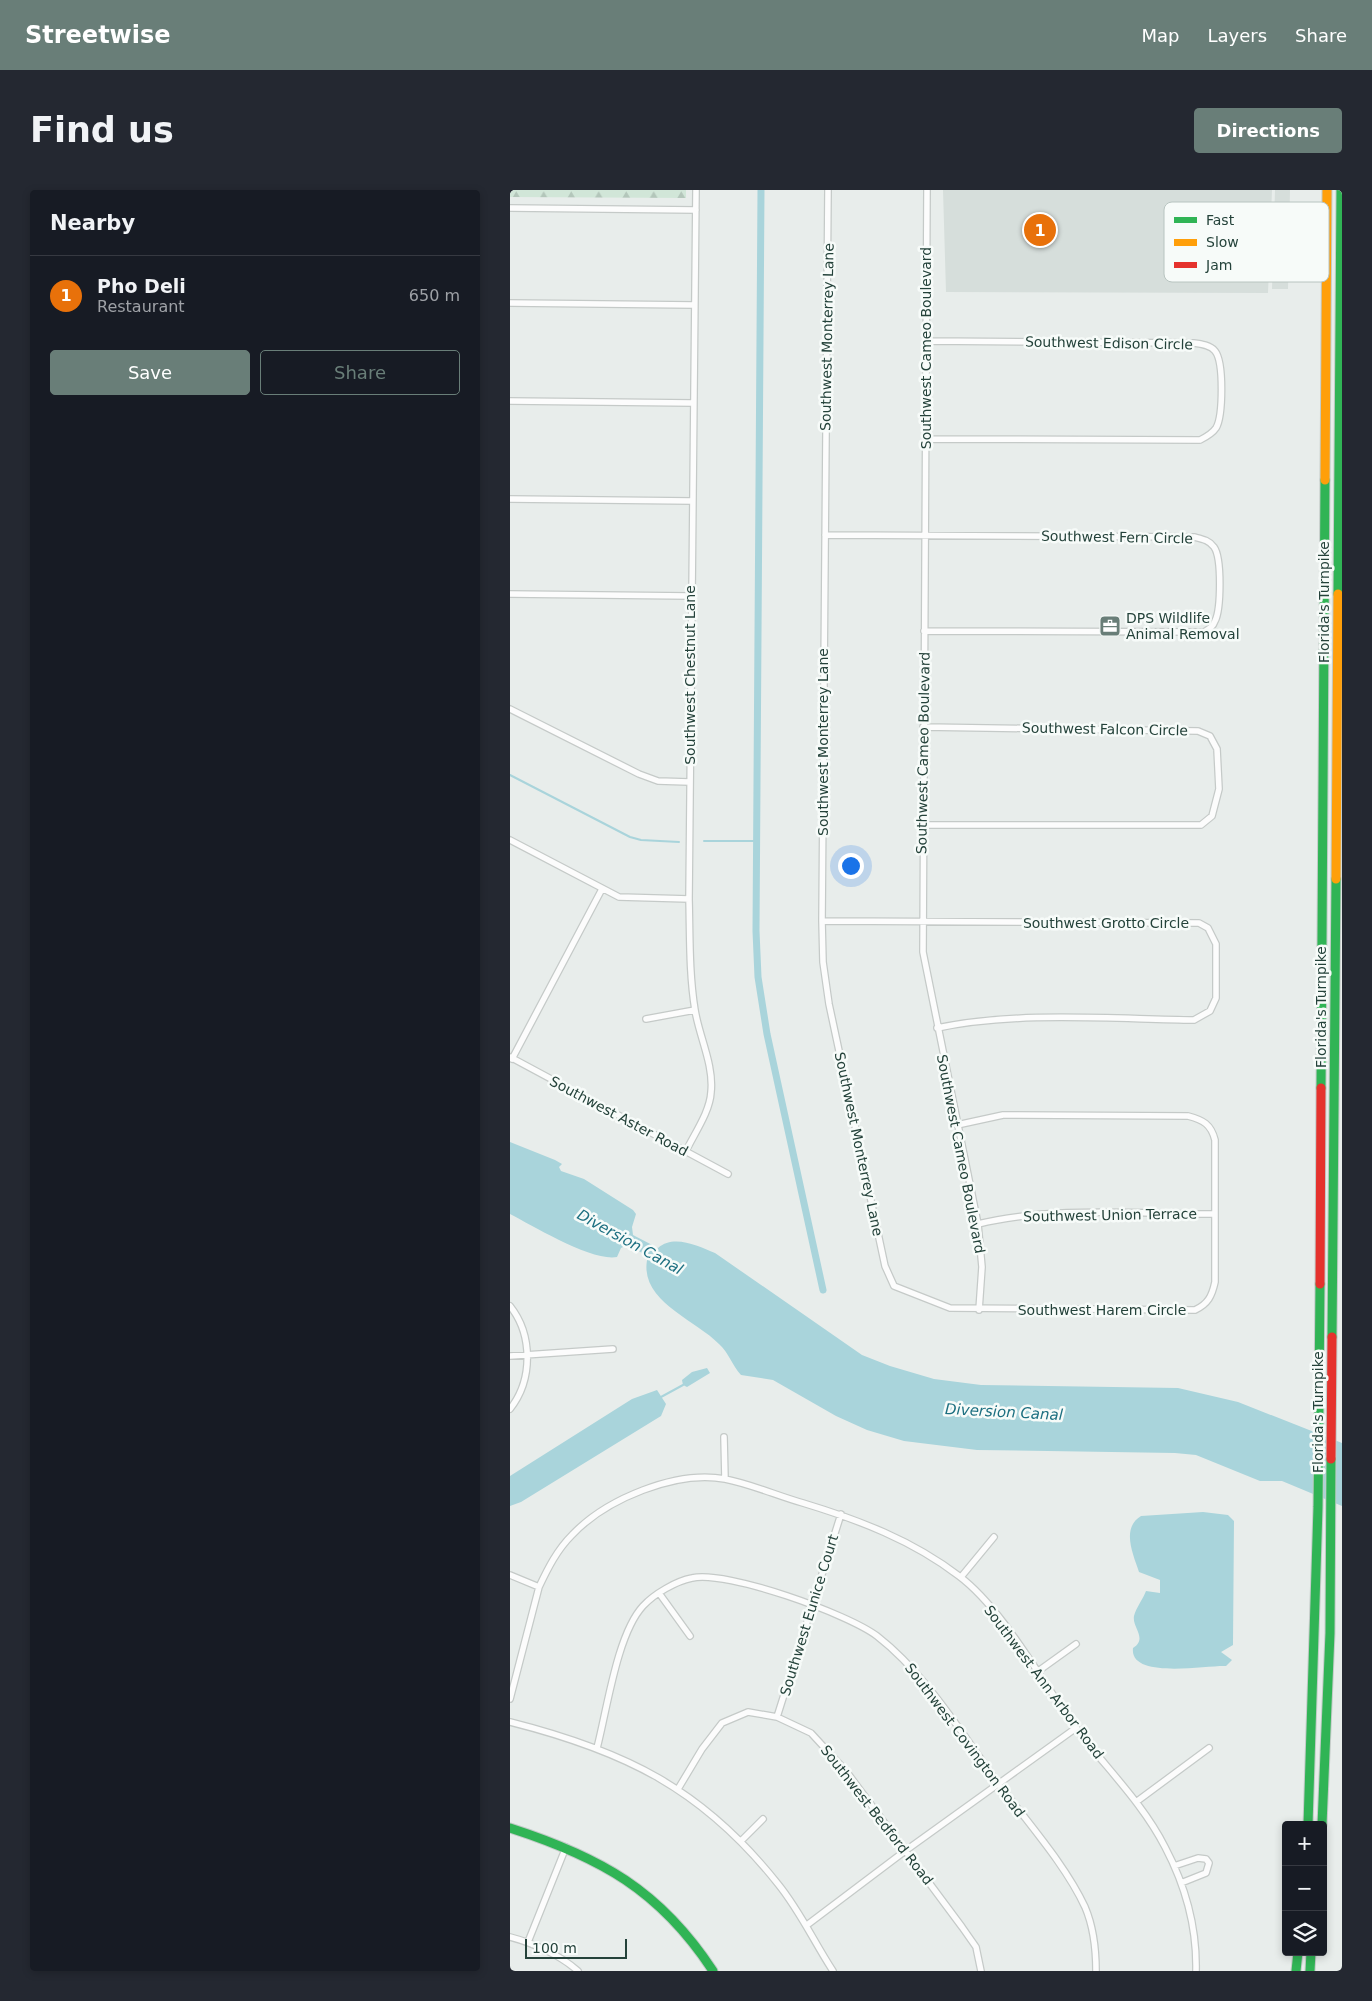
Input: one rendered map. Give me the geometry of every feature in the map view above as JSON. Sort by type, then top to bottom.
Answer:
[{"type":"main road","name":"Florida's Turnpike","points":[[1322,1821],[1330,1633],[1341,190]]},
{"type":"main road","name":"Florida's Turnpike","points":[[1308,1821],[1318,1507],[1325,282]]},
{"type":"main road","points":[[510,1828],[566,1846],[620,1874],[664,1910],[686,1933],[713,1971]]},
{"type":"main road","points":[[1296,1971],[1298,1956]]},
{"type":"main road","points":[[1310,1971],[1311,1956]]},
{"type":"street","name":"Southwest Chestnut Lane","points":[[686,1152],[712,1092],[695,1010],[690,961],[690,596],[696,190]]},
{"type":"street","name":"Southwest Monterrey Lane","points":[[828,190],[823,962],[829,1004],[884,1266],[894,1286]]},
{"type":"street","name":"Southwest Cameo Boulevard","points":[[927,190],[922,923],[927,979],[978,1224],[982,1267],[979,1310]]},
{"type":"street","points":[[510,208],[696,210]]},
{"type":"street","points":[[510,303],[694,305]]},
{"type":"street","name":"Southwest Edison Circle","points":[[925,439],[1200,440],[1216,429],[1219,419],[1221,362],[1215,350],[1207,345],[1193,343],[926,341]]},
{"type":"street","points":[[510,401],[693,403]]},
{"type":"street","points":[[510,499],[692,500]]},
{"type":"street","name":"Southwest Fern Circle","points":[[825,535],[926,534],[1194,537],[1209,541],[1215,548],[1219,558],[1218,610],[1212,627],[1204,632],[924,631]]},
{"type":"street","points":[[510,594],[690,596]]},
{"type":"street","points":[[510,709],[639,774],[658,781],[690,782]]},
{"type":"street","name":"Southwest Falcon Circle","points":[[922,825],[1201,825],[1212,816],[1219,789],[1217,749],[1210,736],[1198,731],[923,727]]},
{"type":"street","points":[[510,840],[619,897],[689,899]]},
{"type":"street","points":[[511,1058],[602,889]]},
{"type":"street","name":"Southwest Grotto Circle","points":[[822,921],[1199,923],[1208,928],[1216,944],[1216,998],[1210,1011],[1194,1020],[1007,1019],[972,1021],[937,1028]]},
{"type":"street","points":[[646,1018],[695,1010]]},
{"type":"street","name":"Southwest Aster Road","points":[[511,1058],[728,1174]]},
{"type":"street","name":"Southwest Harem Circle","points":[[894,1286],[950,1308],[979,1310],[1195,1310],[1205,1306],[1212,1294],[1215,1282],[1215,1140],[1213,1130],[1202,1120],[1188,1116],[1003,1115],[957,1125]]},
{"type":"street","name":"Southwest Union Terrace","points":[[978,1224],[1004,1218],[1039,1214],[1214,1214]]},
{"type":"street","points":[[510,1306],[521,1327],[527,1354],[525,1378],[510,1409]]},
{"type":"street","points":[[510,1356],[612,1349]]},
{"type":"street","points":[[724,1437],[724,1479]]},
{"type":"street","name":"Southwest Ann Arbor Road","points":[[510,1699],[539,1587],[558,1551],[574,1533],[620,1500],[684,1479],[724,1479],[841,1514],[908,1542],[961,1577],[996,1614],[1076,1728],[1136,1802],[1165,1845],[1182,1883],[1194,1924],[1196,1971]]},
{"type":"street","name":"Southwest Eunice Court","points":[[777,1717],[841,1514]]},
{"type":"street","points":[[961,1577],[994,1537]]},
{"type":"street","points":[[510,1575],[539,1587]]},
{"type":"street","name":"Southwest Covington Road","points":[[597,1748],[621,1652],[632,1619],[644,1604],[659,1593],[693,1578],[722,1578],[812,1605],[857,1623],[899,1655],[926,1685],[1062,1870],[1085,1907],[1096,1943],[1096,1971]]},
{"type":"street","points":[[659,1593],[690,1636]]},
{"type":"street","points":[[1037,1672],[1076,1644]]},
{"type":"street","name":"Southwest Bedford Road","points":[[678,1789],[702,1749],[722,1723],[748,1712],[777,1717],[811,1733],[846,1771],[976,1947],[981,1971]]},
{"type":"street","points":[[510,1722],[567,1737],[631,1763],[678,1789],[706,1809],[741,1841],[779,1884],[807,1925],[832,1971]]},
{"type":"street","points":[[807,1925],[905,1851],[1000,1785],[1076,1728]]},
{"type":"street","points":[[1136,1802],[1208,1748]]},
{"type":"street","points":[[741,1841],[763,1820]]},
{"type":"street","points":[[528,1942],[566,1846]]},
{"type":"street","points":[[1174,1866],[1198,1858],[1206,1859],[1209,1863],[1206,1873],[1182,1883]]},
{"type":"street","points":[[510,1937],[528,1942],[571,1965],[578,1971]]},
{"type":"shaded area","points":[[943,190],[1272,190],[1272,202],[1164,202],[1164,282],[1268,282],[1268,293],[946,292]]},
{"type":"shaded area","points":[[1275,190],[1290,190],[1290,202],[1275,202]]},
{"type":"shaded area","points":[[1272,282],[1288,282],[1288,289],[1272,289]]},
{"type":"green space","points":[[510,190],[686,190],[686,198],[510,197]]},
{"type":"water","name":"Diversion Canal","points":[[510,1142],[555,1160],[562,1164],[559,1167],[561,1171],[584,1179],[633,1210],[636,1214],[632,1227],[633,1235],[658,1248],[671,1242],[679,1242],[694,1245],[715,1253],[862,1355],[890,1366],[934,1379],[981,1385],[1178,1388],[1238,1402],[1342,1443],[1342,1506],[1282,1481],[1260,1481],[1196,1455],[1175,1453],[977,1450],[904,1441],[867,1430],[836,1416],[773,1380],[741,1375],[719,1344],[659,1297],[651,1285],[647,1271],[648,1256],[627,1245],[621,1248],[617,1257],[593,1254],[563,1242],[510,1214]]},
{"type":"water","points":[[707,1368],[710,1373],[687,1387],[683,1385],[682,1380],[692,1372]]},
{"type":"water","points":[[657,1390],[666,1404],[661,1416],[521,1502],[510,1506],[510,1476],[632,1399]]},
{"type":"water","points":[[1203,1512],[1228,1515],[1234,1521],[1233,1645],[1221,1652],[1232,1660],[1226,1666],[1171,1669],[1143,1664],[1135,1658],[1133,1648],[1139,1640],[1134,1616],[1146,1591],[1160,1593],[1160,1580],[1139,1572],[1130,1542],[1131,1527],[1141,1516]]},
{"type":"waterway","points":[[761,190],[756,931],[758,977],[767,1034],[823,1290]]},
{"type":"waterway","points":[[510,775],[630,837],[641,840],[679,842]]},
{"type":"waterway","points":[[704,841],[756,841]]},
{"type":"waterway","points":[[661,1397],[683,1385]]},
{"type":"traffic: fast","points":[[1338,594],[1341,190]]},
{"type":"traffic: fast","points":[[1321,1088],[1325,480]]},
{"type":"traffic: fast","points":[[1332,1337],[1336,879]]},
{"type":"traffic: fast","points":[[1308,1821],[1318,1507],[1320,1284]]},
{"type":"traffic: fast","points":[[1322,1821],[1330,1633],[1331,1459]]},
{"type":"traffic: fast","points":[[510,1828],[572,1851],[625,1880],[672,1919],[693,1943],[713,1971]]},
{"type":"traffic: fast","points":[[1296,1971],[1298,1956]]},
{"type":"traffic: fast","points":[[1310,1971],[1311,1956]]},
{"type":"traffic: slow","points":[[1327,190],[1327,202]]},
{"type":"traffic: slow","points":[[1325,480],[1326,282]]},
{"type":"traffic: slow","points":[[1336,879],[1338,594]]},
{"type":"traffic: jam","points":[[1320,1284],[1321,1088]]},
{"type":"traffic: jam","points":[[1331,1459],[1332,1337]]},
{"type":"place","name":"Pho Deli","points":[[1040,230]]},
{"type":"place","name":"DPS Wildlife Animal Removal","points":[[1110,626]]}]
